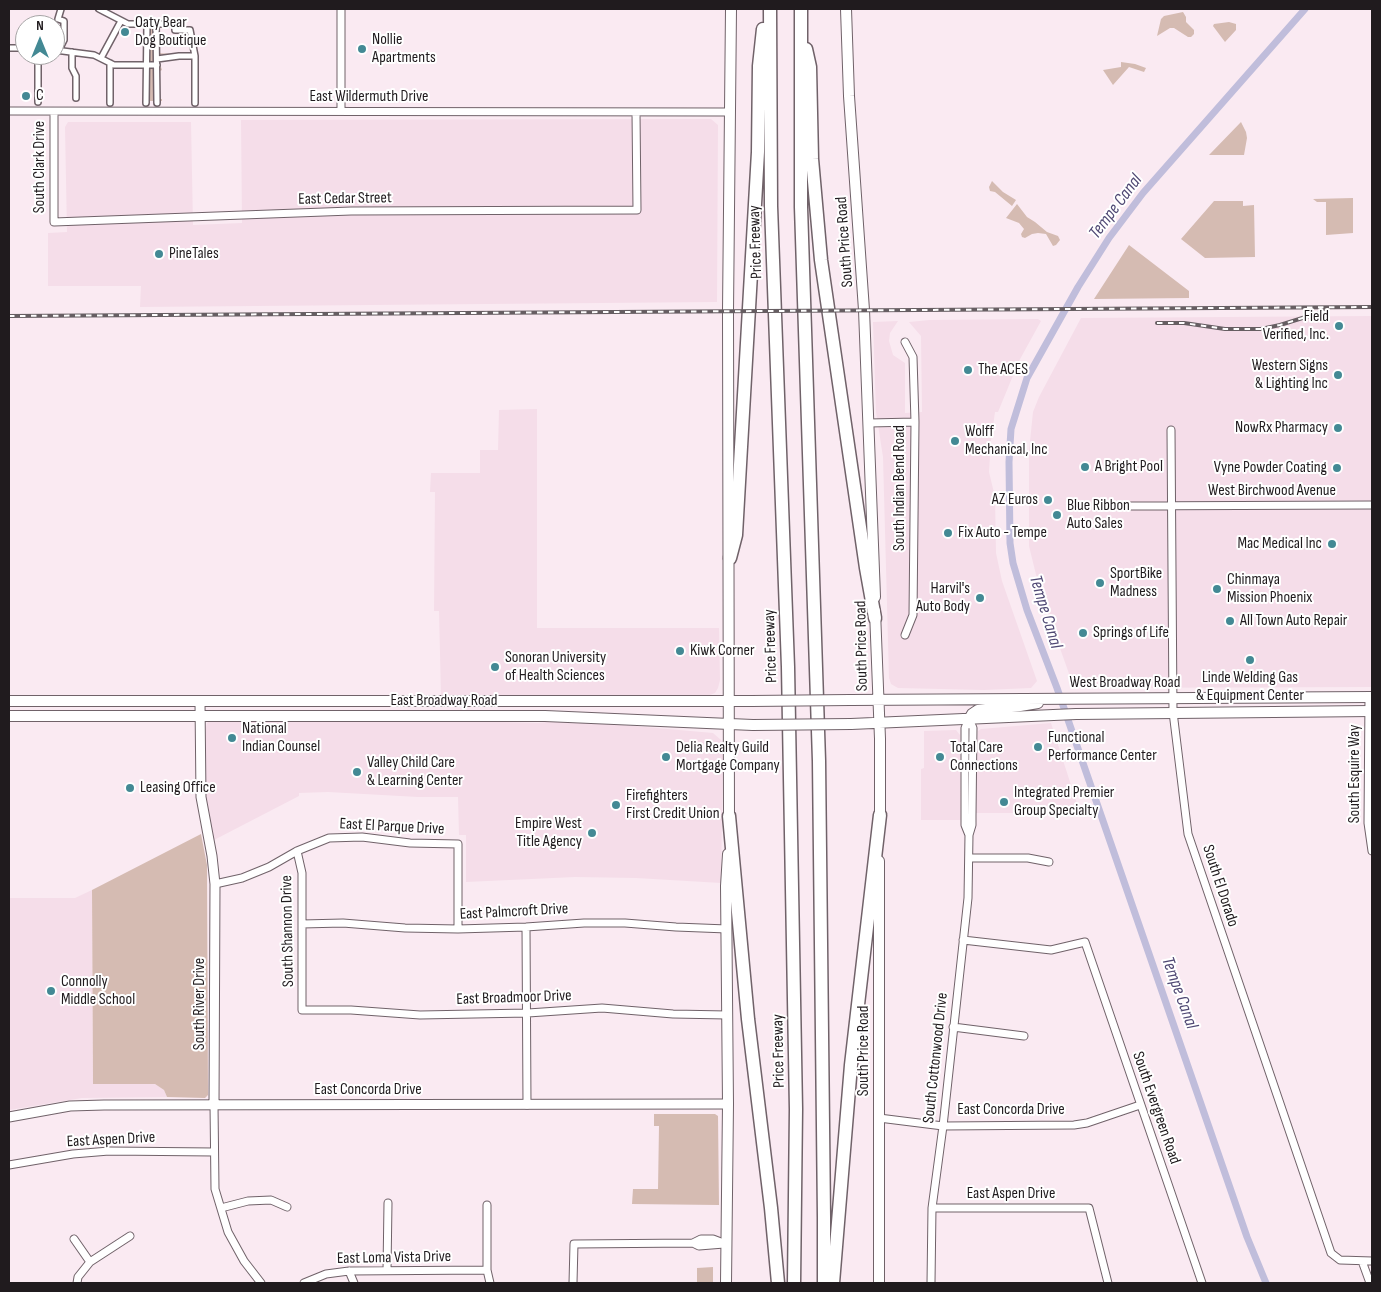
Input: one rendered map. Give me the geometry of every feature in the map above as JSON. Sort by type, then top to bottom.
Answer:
[{"type":"highway","points":[[730,558],[736,535],[756,206],[760,66],[765,9]]},
{"type":"highway","name":"Price Freeway","points":[[770,9],[771,206],[788,676],[796,1109],[794,1283]]},
{"type":"highway","points":[[801,15],[810,66],[812,149],[821,260],[875,618]]},
{"type":"highway","points":[[801,15],[801,207],[819,761],[824,1283]]},
{"type":"highway","points":[[834,1283],[851,1065],[880,815]]},
{"type":"highway","points":[[729,816],[749,1029],[771,1208],[778,1283]]},
{"type":"main road","points":[[726,1283],[728,1104],[726,886],[729,816],[730,558],[728,546],[729,112],[731,9]]},
{"type":"main road","name":"South Price Road","points":[[846,9],[849,96],[861,259],[869,423],[879,724],[879,1283]]},
{"type":"main road","name":"West Broadway Road","points":[[878,700],[1371,697]]},
{"type":"main road","points":[[968,719],[978,710],[1020,706],[1043,702],[1048,698]]},
{"type":"main road","name":"East Broadway Road","points":[[9,702],[878,700]]},
{"type":"main road","points":[[448,702],[448,716]]},
{"type":"main road","points":[[545,702],[545,716]]},
{"type":"main road","name":"West Broadway Road","points":[[879,724],[1076,714],[1371,712]]},
{"type":"main road","name":"East Broadway Road","points":[[9,716],[545,716],[728,725],[879,724]]},
{"type":"street","points":[[99,9],[128,24],[175,24],[175,30],[190,30],[195,56],[195,103]]},
{"type":"street","points":[[341,9],[341,111]]},
{"type":"street","points":[[101,58],[121,21]]},
{"type":"street","points":[[146,103],[147,24]]},
{"type":"street","points":[[156,24],[157,103]]},
{"type":"street","points":[[65,51],[94,55],[114,65],[146,65],[179,56],[195,56]]},
{"type":"street","points":[[72,52],[72,68],[76,76],[76,98]]},
{"type":"street","points":[[110,63],[110,102]]},
{"type":"street","points":[[38,65],[38,102]]},
{"type":"street","name":"East Wildermuth Drive","points":[[9,111],[729,112]]},
{"type":"street","name":"South Clark Drive","points":[[54,112],[54,222]]},
{"type":"street","name":"East Cedar Street","points":[[54,222],[351,211],[637,210],[636,112]]},
{"type":"street","name":"South Indian Bend Road","points":[[905,342],[913,357],[914,422],[913,615],[905,635]]},
{"type":"street","points":[[869,423],[914,422]]},
{"type":"street","name":"South El Dorado","points":[[1172,430],[1173,712],[1188,834],[1331,1253],[1340,1260],[1362,1261]]},
{"type":"street","name":"West Birchwood Avenue","points":[[1106,506],[1372,505]]},
{"type":"street","name":"South Esquire Way","points":[[1371,697],[1368,823],[1372,851]]},
{"type":"street","name":"South River Drive","points":[[200,702],[201,797],[215,884],[215,1189],[228,1232],[244,1262],[261,1283]]},
{"type":"street","name":"South Cottonwood Drive","points":[[968,719],[965,728],[965,825],[969,835]]},
{"type":"street","name":"South Cottonwood Drive","points":[[931,1283],[932,1208],[968,898],[969,835],[972,825],[973,728],[968,719]]},
{"type":"street","points":[[965,771],[972,783]]},
{"type":"street","name":"East El Parque Drive","points":[[215,884],[242,878],[329,838],[362,837],[410,843],[458,844],[458,929]]},
{"type":"street","name":"South Shannon Drive","points":[[297,852],[302,874],[302,1010]]},
{"type":"street","points":[[969,858],[1028,858],[1049,862]]},
{"type":"street","name":"East Palmcroft Drive","points":[[302,924],[344,923],[405,928],[458,929],[625,923],[676,928],[727,929]]},
{"type":"street","points":[[526,928],[528,1013],[527,1106]]},
{"type":"street","name":"South Evergreen Road","points":[[963,940],[1051,950],[1085,942],[1202,1283]]},
{"type":"street","name":"East Broadmoor Drive","points":[[302,1010],[351,1010],[420,1014],[528,1013],[602,1008],[672,1014],[727,1015]]},
{"type":"street","points":[[953,1027],[1024,1036]]},
{"type":"street","name":"East Concorda Drive","points":[[9,1117],[70,1106],[104,1105],[527,1106],[728,1104]]},
{"type":"street","name":"East Concorda Drive","points":[[879,1118],[943,1126],[1074,1125],[1088,1123],[1140,1105]]},
{"type":"street","name":"East Aspen Drive","points":[[9,1165],[73,1154],[109,1151],[214,1152]]},
{"type":"street","points":[[220,1208],[248,1201],[271,1200],[288,1207]]},
{"type":"street","points":[[388,1203],[388,1270]]},
{"type":"street","points":[[487,1205],[490,1283]]},
{"type":"street","name":"East Aspen Drive","points":[[932,1208],[1089,1208],[1108,1283]]},
{"type":"street","points":[[77,1283],[78,1277],[90,1262],[130,1236]]},
{"type":"street","points":[[74,1239],[90,1262]]},
{"type":"street","points":[[573,1283],[574,1244],[693,1242],[713,1239],[726,1244]]},
{"type":"street","points":[[1370,1283],[1362,1261],[1372,1261]]},
{"type":"street","name":"East Loma Vista Drive","points":[[304,1283],[326,1274],[349,1271],[488,1270]]},
{"type":"street","points":[[349,1271],[354,1283]]},
{"type":"shaded area","points":[[1183,12],[1186,22],[1194,30],[1194,34],[1191,37],[1174,28],[1170,28],[1157,36],[1161,19],[1164,16]]},
{"type":"shaded area","points":[[144,19],[160,19],[159,37],[156,38],[156,53],[176,54],[159,61],[162,70],[160,71],[159,99],[162,99],[162,101],[143,101],[144,67],[138,67],[138,62],[144,62]]},
{"type":"shaded area","points":[[1229,22],[1236,24],[1236,30],[1225,42],[1213,26],[1214,24]]},
{"type":"shaded area","points":[[1121,62],[1146,68],[1144,72],[1129,67],[1113,85],[1103,70],[1121,67]]},
{"type":"shaded area","points":[[711,119],[718,125],[717,302],[140,307],[141,286],[48,286],[48,233],[67,232],[65,127],[68,122],[191,122],[193,225],[242,223],[241,120]]},
{"type":"shaded area","points":[[1241,122],[1247,138],[1244,155],[1209,155]]},
{"type":"shaded area","points":[[992,181],[1003,192],[1016,200],[1012,206],[995,192],[990,191],[989,187]]},
{"type":"shaded area","points":[[1353,198],[1353,233],[1326,235],[1326,202],[1317,202],[1313,199]]},
{"type":"shaded area","points":[[1214,201],[1243,201],[1243,206],[1254,205],[1255,257],[1205,258],[1181,239]]},
{"type":"shaded area","points":[[1017,204],[1027,217],[1047,232],[1058,236],[1060,240],[1056,245],[1053,246],[1046,234],[1038,233],[1025,238],[1022,237],[1021,234],[1024,229],[1019,223],[1006,218]]},
{"type":"shaded area","points":[[1129,245],[1189,291],[1189,298],[1094,299]]},
{"type":"shaded area","points":[[1372,316],[1372,687],[1082,688],[1072,682],[1041,595],[1029,546],[1029,451],[1033,412],[1081,318]]},
{"type":"shaded area","points":[[1038,319],[1041,321],[1019,361],[998,412],[995,412],[989,472],[995,497],[996,553],[1002,581],[1037,681],[1031,688],[984,690],[898,688],[891,684],[889,678],[883,457],[876,412],[873,322],[898,321],[890,333],[889,341],[893,355],[905,363],[905,413],[922,412],[921,336],[909,322],[930,320]]},
{"type":"shaded area","points":[[537,409],[537,628],[719,628],[720,680],[715,693],[707,696],[441,696],[439,611],[434,611],[435,492],[430,492],[431,473],[480,473],[480,450],[498,450],[499,410]]},
{"type":"shaded area","points":[[210,721],[467,721],[538,723],[556,721],[713,733],[721,740],[723,745],[721,883],[636,878],[575,877],[466,882],[466,835],[459,835],[458,797],[418,797],[328,792],[299,793],[299,796],[214,840],[206,798],[206,728],[207,723]]},
{"type":"shaded area","points":[[1051,723],[1080,813],[976,813],[978,731],[981,729]]},
{"type":"shaded area","points":[[956,730],[960,735],[961,820],[921,820],[921,769],[924,768],[924,731]]},
{"type":"shaded area","points":[[201,834],[207,865],[208,1095],[205,1098],[167,1097],[164,1090],[155,1084],[93,1084],[92,890]]},
{"type":"shaded area","name":"Connolly Middle School","points":[[92,890],[93,1084],[155,1084],[164,1090],[167,1097],[82,1098],[9,1110],[9,898],[75,898]]},
{"type":"shaded area","points":[[654,1114],[715,1114],[718,1116],[719,1205],[632,1204],[633,1189],[658,1189],[659,1126],[654,1126]]},
{"type":"shaded area","points":[[713,1267],[713,1283],[697,1283],[697,1268]]},
{"type":"waterway","name":"Tempe Canal","points":[[1266,1283],[1247,1237],[1057,688],[1027,610],[1013,563],[1010,543],[1009,462],[1011,429],[1027,378],[1078,287],[1109,238],[1143,193],[1305,9]]},
{"type":"railway","points":[[9,316],[1372,307]]},
{"type":"railway","points":[[1157,323],[1184,323],[1225,329],[1261,329],[1325,311]]},
{"type":"place","name":"Oaty Bear Dog Boutique","points":[[125,32]]},
{"type":"place","name":"Nollie Apartments","points":[[362,49]]},
{"type":"place","name":"C","points":[[26,96]]},
{"type":"place","name":"PineTales","points":[[159,254]]},
{"type":"place","name":"Field Verified, Inc.","points":[[1339,326]]},
{"type":"place","name":"The ACES","points":[[968,370]]},
{"type":"place","name":"Western Signs & Lighting Inc","points":[[1338,375]]},
{"type":"place","name":"NowRx Pharmacy","points":[[1338,428]]},
{"type":"place","name":"Wolff Mechanical, Inc","points":[[955,441]]},
{"type":"place","name":"A Bright Pool","points":[[1085,467]]},
{"type":"place","name":"Vyne Powder Coating","points":[[1337,468]]},
{"type":"place","name":"AZ Euros","points":[[1048,500]]},
{"type":"place","name":"Blue Ribbon Auto Sales","points":[[1057,515]]},
{"type":"place","name":"Fix Auto - Tempe","points":[[948,533]]},
{"type":"place","name":"Mac Medical Inc","points":[[1332,544]]},
{"type":"place","name":"SportBike Madness","points":[[1100,583]]},
{"type":"place","name":"Chinmaya Mission Phoenix","points":[[1217,589]]},
{"type":"place","name":"Harvil's Auto Body","points":[[980,598]]},
{"type":"place","name":"All Town Auto Repair","points":[[1230,621]]},
{"type":"place","name":"Springs of Life","points":[[1083,633]]},
{"type":"place","name":"Kiwk Corner","points":[[680,651]]},
{"type":"place","name":"Linde Welding Gas & Equipment Center","points":[[1250,660]]},
{"type":"place","name":"Sonoran University of Health Sciences","points":[[495,667]]},
{"type":"place","name":"National Indian Counsel","points":[[232,738]]},
{"type":"place","name":"Functional Performance Center","points":[[1038,747]]},
{"type":"place","name":"Delia Realty Guild Mortgage Company","points":[[666,757]]},
{"type":"place","name":"Total Care Connections","points":[[940,757]]},
{"type":"place","name":"Valley Child Care & Learning Center","points":[[357,772]]},
{"type":"place","name":"Leasing Office","points":[[130,788]]},
{"type":"place","name":"Integrated Premier Group Specialty","points":[[1004,802]]},
{"type":"place","name":"Firefighters First Credit Union","points":[[616,805]]},
{"type":"place","name":"Empire West Title Agency","points":[[592,833]]},
{"type":"place","name":"Connolly Middle School","points":[[51,991]]}]
